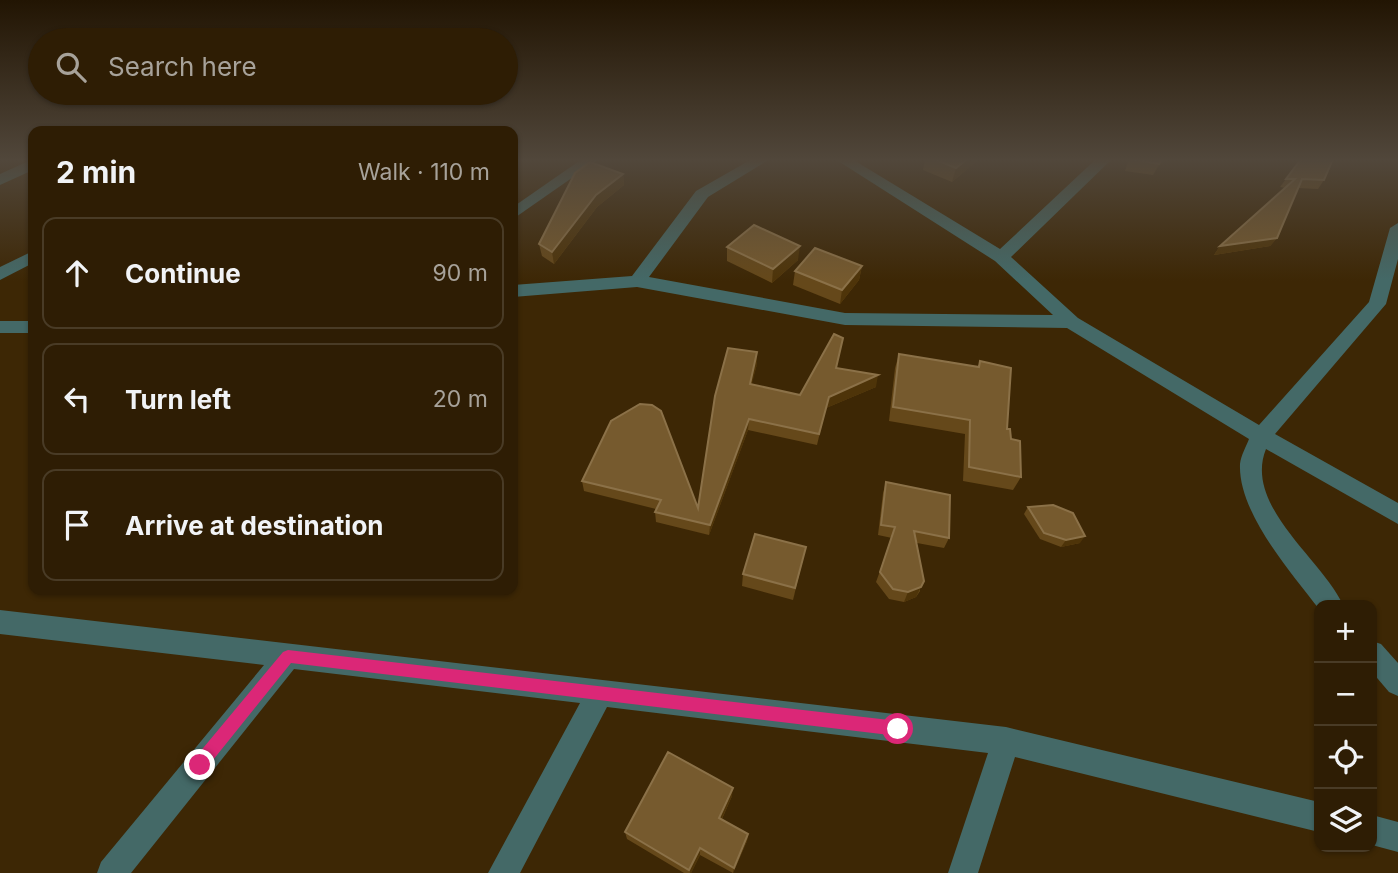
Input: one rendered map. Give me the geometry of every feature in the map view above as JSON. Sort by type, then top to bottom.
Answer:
[{"type":"street","points":[[518,211],[533,200]]},
{"type":"street","points":[[637,281],[698,200]]},
{"type":"street","points":[[908,200],[1001,257],[1071,322],[1261,436],[1398,514]]},
{"type":"street","points":[[1001,257],[1062,200]]},
{"type":"street","points":[[1327,600],[1290,550],[1260,501],[1253,484],[1251,462],[1261,436],[1377,304],[1397,232]]},
{"type":"street","points":[[0,274],[28,259]]},
{"type":"street","points":[[518,291],[637,281],[845,319],[1071,322]]},
{"type":"street","points":[[0,327],[28,327]]},
{"type":"street","points":[[0,622],[1006,741],[1314,816]]},
{"type":"street","points":[[112,873],[288,656]]},
{"type":"street","points":[[1377,659],[1398,683]]},
{"type":"street","points":[[503,873],[600,693]]},
{"type":"street","points":[[963,873],[1006,741]]},
{"type":"street","points":[[1377,831],[1398,837]]},
{"type":"building","points":[[561,200],[592,200],[552,252],[539,244]]},
{"type":"building","points":[[1272,200],[1293,200],[1277,238],[1220,246]]},
{"type":"building","points":[[754,225],[800,246],[773,269],[727,247]]},
{"type":"building","points":[[815,248],[862,266],[842,290],[795,271]]},
{"type":"building","points":[[834,334],[843,338],[836,368],[878,375],[829,397],[819,434],[749,419],[710,525],[655,512],[661,500],[582,481],[611,421],[640,404],[652,405],[661,411],[698,508],[715,396],[728,348],[757,352],[750,384],[800,395]]},
{"type":"building","points":[[899,354],[979,367],[980,361],[1011,368],[1007,429],[1010,429],[1011,439],[1020,441],[1021,477],[969,467],[970,420],[893,407]]},
{"type":"building","points":[[886,482],[950,495],[949,538],[914,531],[924,581],[921,587],[908,592],[893,589],[880,572],[895,527],[881,525]]},
{"type":"building","points":[[1053,505],[1073,513],[1085,536],[1066,540],[1044,533],[1028,507]]},
{"type":"building","points":[[755,534],[806,547],[795,588],[743,574]]},
{"type":"building","points":[[668,752],[733,788],[719,818],[748,834],[734,868],[700,848],[689,870],[625,832]]},
{"type":"route","points":[[200,765],[288,656],[898,729]]}]
